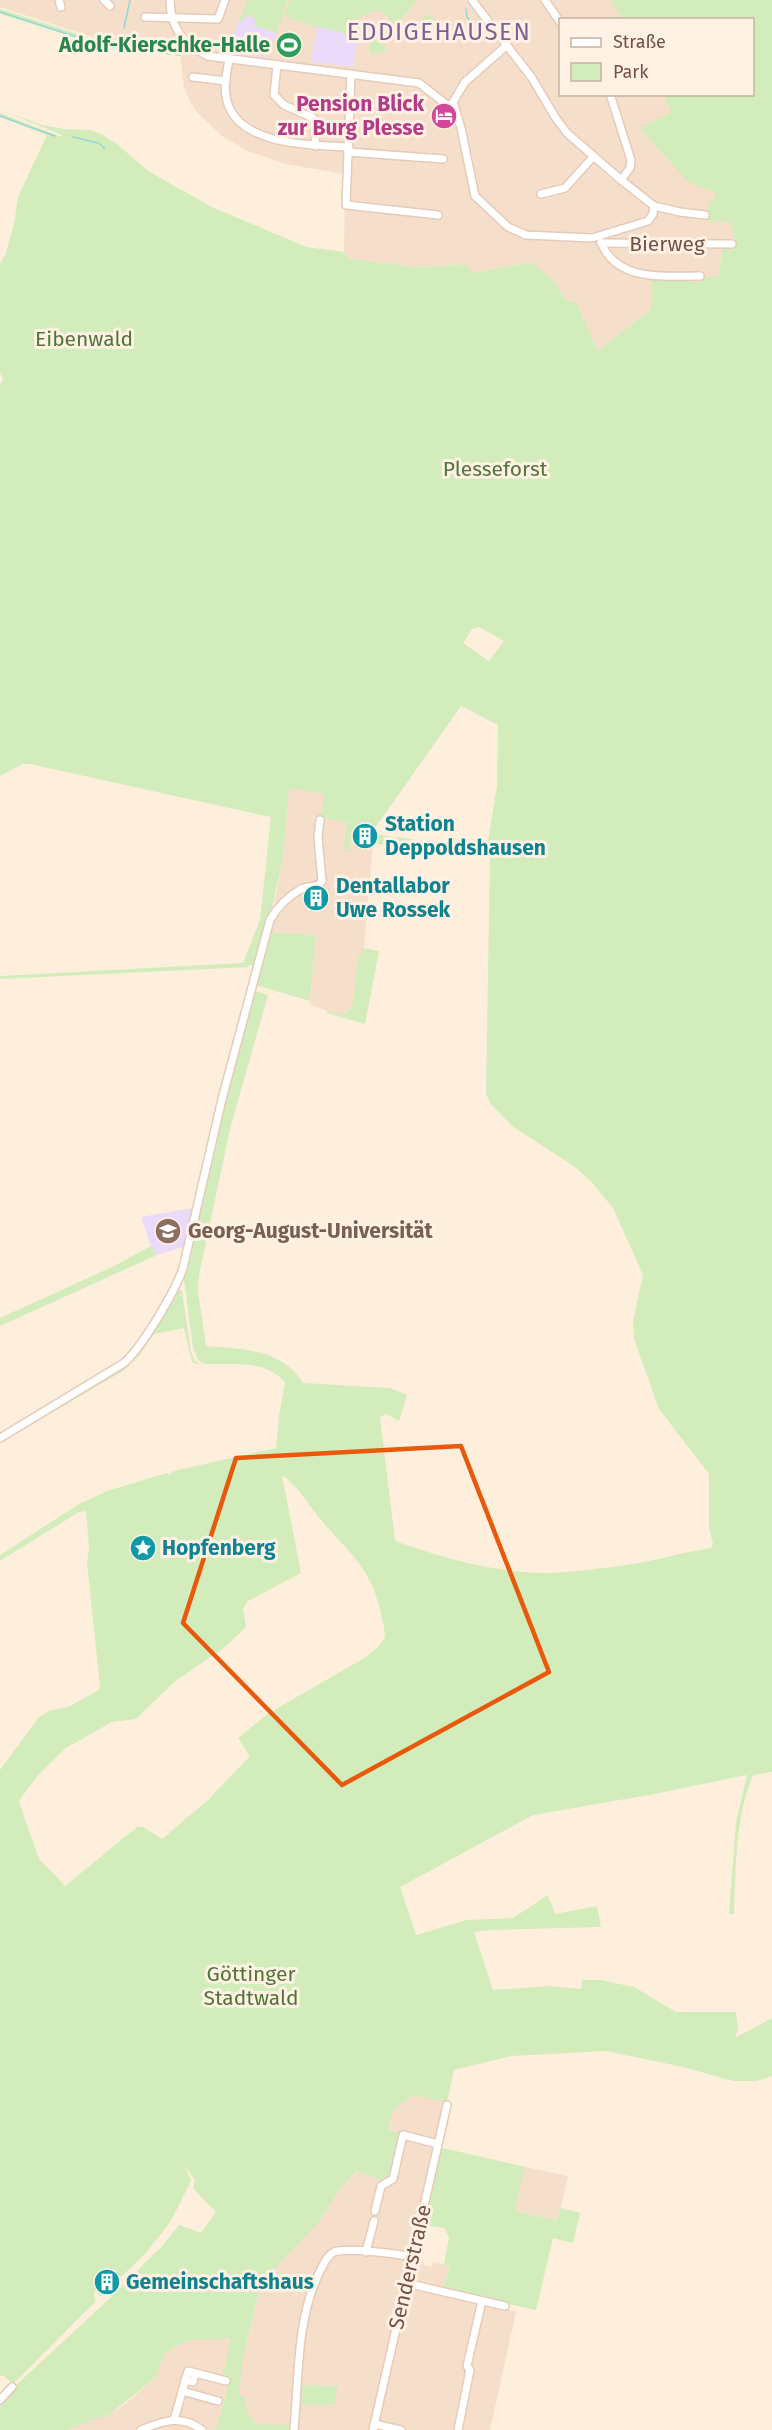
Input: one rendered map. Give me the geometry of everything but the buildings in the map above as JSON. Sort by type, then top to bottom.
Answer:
[{"type":"street","points":[[104,0],[110,6]]},
{"type":"street","points":[[170,0],[176,30],[184,41],[201,53],[229,59],[419,83],[446,104],[453,106]]},
{"type":"street","points":[[145,17],[218,19],[225,0]]},
{"type":"street","points":[[472,0],[537,86],[559,123],[593,157],[654,206],[705,215]]},
{"type":"street","points":[[545,0],[559,19]]},
{"type":"street","points":[[506,46],[465,82],[455,96],[453,106],[461,128],[471,182],[479,201],[508,227],[520,234],[600,240],[644,223],[653,214],[654,206]]},
{"type":"street","points":[[229,59],[225,94],[229,107],[243,125],[281,141],[443,159]]},
{"type":"street","points":[[277,65],[274,95],[284,105],[313,118],[316,125],[315,146]]},
{"type":"street","points":[[351,74],[346,205],[438,214]]},
{"type":"street","points":[[193,77],[226,81]]},
{"type":"street","points":[[611,96],[631,160],[630,168],[621,180]]},
{"type":"street","points":[[541,194],[565,188],[593,157]]},
{"type":"street","points":[[600,240],[612,261],[628,270],[659,276],[700,276]]},
{"type":"street","name":"Bierweg","points":[[600,240],[732,244]]},
{"type":"street","points":[[0,1438],[124,1363],[139,1347],[177,1281],[183,1268],[235,1048],[259,967],[268,926],[276,910],[300,890],[318,886],[322,882],[318,837],[320,820]]},
{"type":"street","name":"Senderstraße","points":[[374,2427],[447,2105]]},
{"type":"street","points":[[375,2211],[381,2186],[393,2179],[403,2135],[438,2144]]},
{"type":"street","points":[[366,2252],[374,2221]]},
{"type":"street","points":[[294,2430],[301,2340],[306,2310],[314,2285],[331,2254],[366,2252],[412,2258]]},
{"type":"street","points":[[406,2283],[505,2306]]},
{"type":"street","points":[[458,2430],[470,2370],[467,2366],[482,2301]]},
{"type":"street","points":[[174,2420],[188,2371],[226,2381]]},
{"type":"street","points":[[0,2400],[12,2387]]},
{"type":"street","points":[[182,2391],[218,2401]]},
{"type":"street","points":[[141,2430],[163,2421],[174,2420],[189,2422],[202,2430]]},
{"type":"street","points":[[374,2427],[401,2430]]},
{"type":"highlighted area","points":[[461,1446],[549,1672],[342,1785],[183,1623],[236,1458]]},
{"type":"shaded area","points":[[0,0],[611,0],[621,18],[559,18],[559,96],[663,96],[671,112],[640,128],[717,193],[706,213],[730,222],[736,246],[723,246],[718,277],[701,277],[701,282],[691,282],[651,309],[598,351],[576,301],[567,302],[555,282],[532,262],[473,273],[465,264],[420,267],[347,259],[344,255],[345,174],[285,164],[248,151],[222,136],[196,111],[190,101],[184,88],[180,52],[177,49],[108,41],[0,7]]},
{"type":"shaded area","points":[[246,15],[256,19],[254,25],[277,33],[265,57],[234,53],[226,55],[239,20],[244,21]]},
{"type":"shaded area","points":[[317,25],[358,37],[353,67],[311,62]]},
{"type":"shaded area","points":[[288,787],[325,794],[322,816],[349,823],[350,840],[373,844],[364,946],[352,1007],[344,1014],[327,1011],[310,1004],[316,935],[269,932],[283,859]]},
{"type":"shaded area","name":"Georg-August-Universität","points":[[193,1208],[186,1246],[157,1255],[152,1249],[141,1217]]},
{"type":"shaded area","points":[[414,2095],[450,2103],[414,2264],[425,2262],[424,2265],[431,2267],[433,2262],[450,2266],[442,2288],[516,2312],[490,2430],[67,2430],[110,2414],[125,2404],[155,2378],[165,2353],[187,2341],[231,2337],[243,2359],[261,2283],[320,2221],[339,2190],[358,2171],[380,2180],[401,2133],[389,2130],[392,2115],[397,2106]]},
{"type":"shaded area","points":[[525,2167],[568,2176],[558,2220],[515,2211]]},
{"type":"green space","points":[[248,0],[288,0],[277,33],[254,25],[256,18],[246,15],[244,21],[239,20]]},
{"type":"green space","points":[[290,0],[417,0],[395,26],[380,9],[353,20],[367,29],[380,27],[386,52],[371,55],[369,39],[309,25],[285,16]]},
{"type":"green space","points":[[611,0],[772,0],[772,1772],[753,1775],[747,1792],[736,1861],[734,1914],[729,1914],[736,1822],[747,1775],[533,1815],[400,1887],[416,1935],[467,1920],[513,1918],[548,1895],[555,1914],[597,1906],[601,1927],[474,1932],[493,1990],[548,1986],[581,1989],[582,1980],[600,1980],[634,1987],[676,2012],[736,2012],[738,2028],[735,2038],[772,2018],[772,2076],[756,2081],[733,2081],[683,2067],[606,2051],[511,2056],[454,2070],[447,2103],[414,2095],[399,2105],[394,2112],[389,2130],[402,2133],[392,2178],[380,2180],[357,2171],[339,2190],[320,2221],[261,2283],[243,2359],[239,2396],[245,2398],[249,2417],[250,2414],[255,2424],[287,2425],[290,2423],[289,2430],[214,2430],[217,2427],[229,2383],[229,2380],[222,2378],[231,2338],[187,2341],[165,2353],[155,2378],[110,2414],[67,2430],[0,2430],[0,2406],[14,2387],[107,2301],[163,2245],[179,2225],[201,2233],[216,2212],[193,2188],[195,2181],[185,2165],[191,2181],[173,2217],[143,2256],[100,2297],[97,2291],[94,2291],[95,2302],[13,2384],[3,2375],[0,2377],[0,1770],[39,1717],[51,1710],[68,1707],[99,1690],[100,1686],[87,1563],[89,1547],[86,1511],[79,1512],[0,1561],[0,1555],[79,1504],[107,1491],[167,1473],[169,1475],[174,1471],[276,1448],[285,1382],[258,1366],[205,1364],[198,1360],[193,1347],[183,1272],[201,1191],[253,990],[268,995],[230,1129],[199,1275],[198,1291],[206,1346],[247,1350],[273,1357],[284,1363],[303,1383],[390,1388],[407,1396],[399,1421],[386,1414],[380,1417],[395,1540],[398,1542],[470,1563],[499,1569],[542,1573],[636,1564],[711,1548],[713,1544],[709,1528],[709,1474],[659,1409],[634,1339],[633,1322],[643,1275],[613,1208],[591,1181],[575,1167],[512,1126],[490,1103],[486,1094],[490,855],[488,852],[409,844],[391,846],[351,840],[349,851],[344,850],[346,826],[349,823],[321,817],[324,794],[289,788],[283,859],[272,908],[274,910],[256,965],[0,979],[0,976],[243,963],[260,920],[271,817],[30,764],[23,764],[0,776],[0,386],[3,379],[0,372],[0,263],[6,253],[14,224],[18,197],[47,135],[0,117],[0,113],[61,137],[62,135],[0,110],[42,125],[90,130],[101,134],[117,144],[148,171],[212,207],[306,247],[345,252],[348,259],[420,267],[466,264],[473,273],[532,262],[555,282],[567,302],[576,301],[598,351],[651,309],[652,278],[687,278],[691,282],[700,282],[701,277],[718,277],[723,246],[736,245],[730,222],[706,221],[706,213],[716,193],[688,182],[640,128],[671,112],[663,96],[754,96],[754,18],[621,18]],"holes":[[[479,627],[504,641],[489,661],[463,643],[472,629]],[[461,706],[498,725],[497,786],[487,847],[470,847],[380,835],[375,828]],[[282,1475],[299,1491],[350,1552],[371,1582],[380,1609],[385,1637],[379,1646],[366,1657],[269,1713],[238,1738],[250,1756],[208,1800],[162,1839],[143,1827],[137,1827],[65,1886],[39,1859],[19,1802],[21,1798],[38,1775],[66,1748],[112,1722],[136,1719],[174,1682],[225,1647],[246,1627],[243,1609],[248,1601],[301,1573]]]},
{"type":"green space","points":[[0,9],[103,42],[180,52],[179,56],[103,46],[0,14]]},
{"type":"green space","points":[[430,14],[437,23],[421,35],[414,28],[426,15]]},
{"type":"green space","points":[[269,932],[316,935],[310,1001],[255,985]]},
{"type":"green space","points":[[363,948],[379,951],[365,1024],[327,1013],[327,1011],[345,1014],[352,1007],[359,954],[362,954]]},
{"type":"green space","points":[[151,1246],[157,1255],[0,1326],[0,1318],[112,1267]]},
{"type":"green space","points":[[177,1288],[182,1291],[191,1352],[195,1361],[203,1365],[192,1362],[184,1328],[154,1334],[140,1355],[123,1371],[0,1443],[0,1436],[129,1357]]},
{"type":"green space","points":[[443,2148],[525,2167],[515,2211],[557,2220],[561,2208],[580,2213],[573,2243],[553,2238],[536,2310],[442,2289],[450,2266],[444,2265],[449,2237],[444,2228],[423,2225],[440,2150]]},
{"type":"green space","points":[[300,2385],[338,2386],[334,2405],[299,2405]]},
{"type":"waterway","points":[[124,28],[130,0]]},
{"type":"waterway","points":[[466,9],[467,17]]},
{"type":"waterway","points":[[0,12],[92,42]]},
{"type":"waterway","points":[[468,18],[473,26]]},
{"type":"waterway","points":[[96,43],[113,46]]},
{"type":"waterway","points":[[118,47],[180,55]]},
{"type":"waterway","points":[[0,116],[55,136]]},
{"type":"waterway","points":[[73,137],[98,143],[104,149]]},
{"type":"waterway","points":[[227,1069],[237,1030]]},
{"type":"place","name":"Adolf-Kierschke-Halle","points":[[289,45]]},
{"type":"place","name":"Pension Blick zur Burg Plesse","points":[[444,116]]},
{"type":"place","name":"Station Deppoldshausen","points":[[365,836]]},
{"type":"place","name":"Dentallabor Uwe Rossek","points":[[316,898]]},
{"type":"place","name":"Georg-August-Universität","points":[[168,1231]]},
{"type":"place","name":"Hopfenberg","points":[[143,1548]]},
{"type":"place","name":"Gemeinschaftshaus","points":[[107,2282]]},
{"type":"district","name":"EDDIGEHAUSEN","points":[[439,32]]},
{"type":"park label","name":"Eibenwald","points":[[84,339]]},
{"type":"park label","name":"Plesseforst","points":[[495,469]]},
{"type":"park label","name":"Göttinger Stadtwald","points":[[251,1986]]}]
